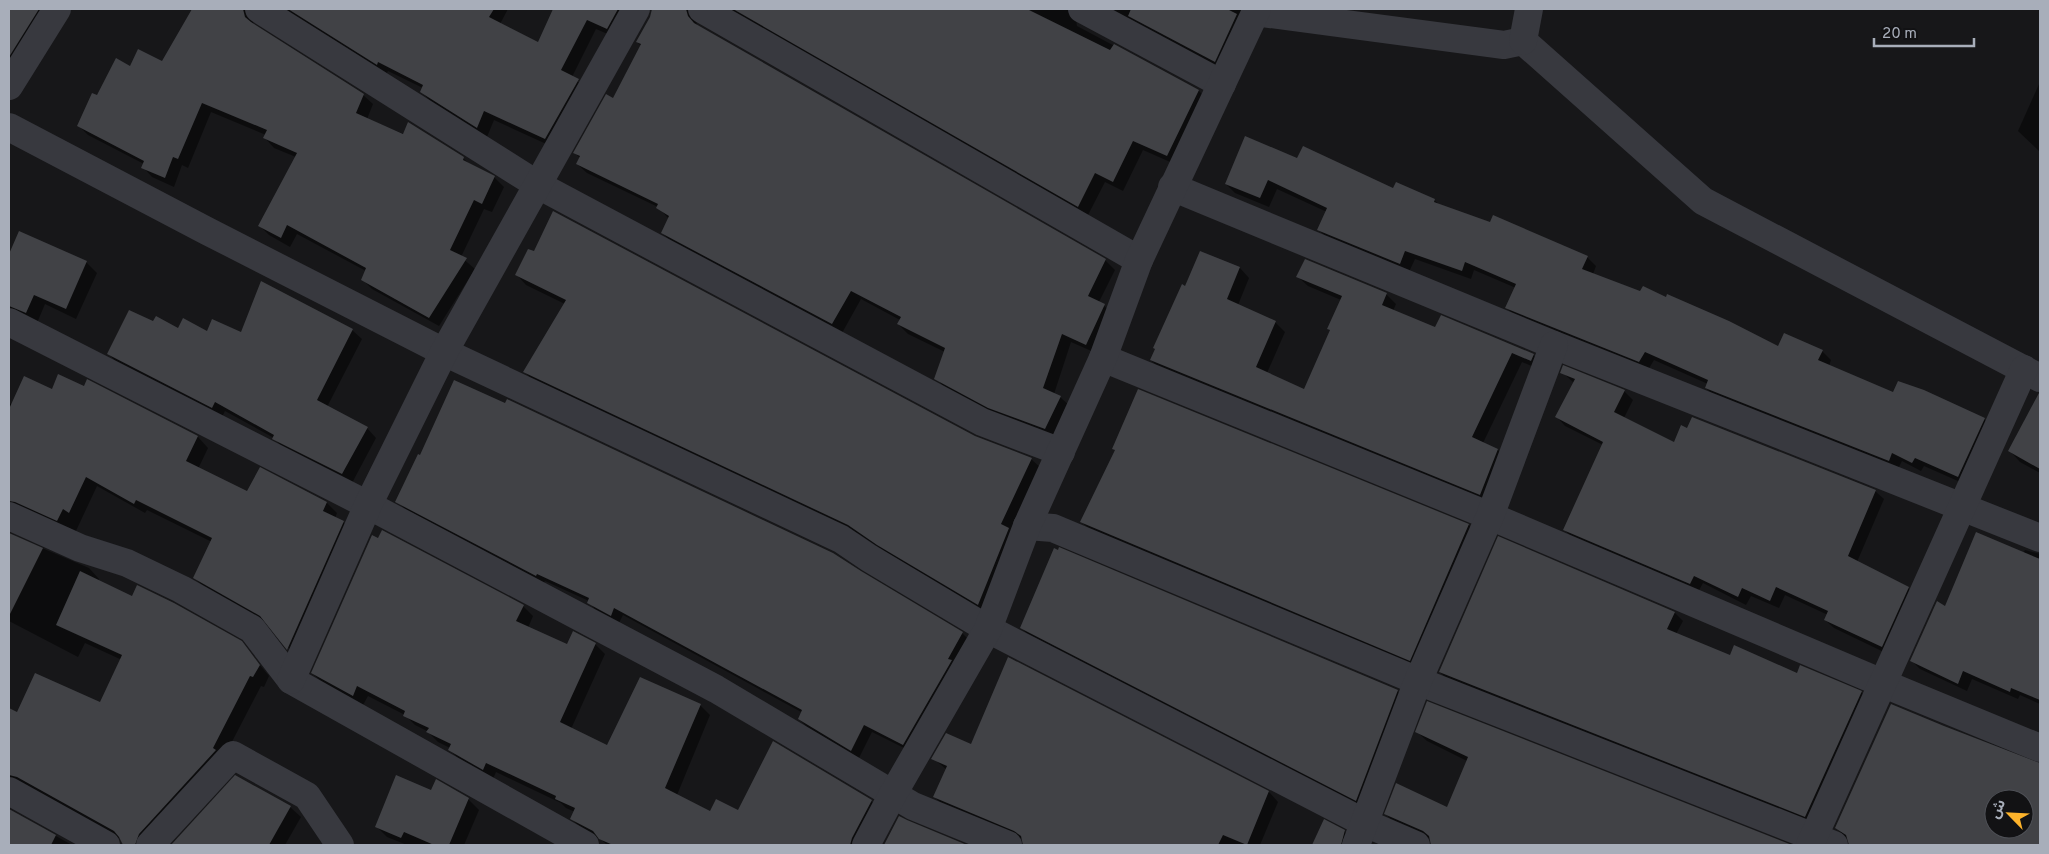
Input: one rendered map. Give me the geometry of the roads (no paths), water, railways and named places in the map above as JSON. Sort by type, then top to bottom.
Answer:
[{"type":"street","points":[[9,86],[57,9]]},
{"type":"street","points":[[259,9],[538,186],[982,422],[1061,452]]},
{"type":"street","points":[[291,680],[368,505],[444,352],[636,9]]},
{"type":"street","points":[[702,9],[1139,260]]},
{"type":"street","points":[[1082,9],[1222,84]]},
{"type":"street","points":[[1523,41],[1529,9]]},
{"type":"street","points":[[866,845],[893,794],[988,629],[1027,526],[1103,358],[1139,260],[1256,10],[1504,45],[1523,41]]},
{"type":"street","points":[[1027,526],[1053,528],[1418,681],[1819,842],[1882,684],[1962,506],[2032,374],[1703,201],[1523,41]]},
{"type":"street","points":[[9,127],[199,227],[444,352],[841,539],[869,558],[988,629],[1360,834],[1416,845]]},
{"type":"street","points":[[1172,187],[1554,346],[2040,538]]},
{"type":"street","points":[[9,322],[368,505],[716,689],[913,806],[1008,845]]},
{"type":"street","points":[[1360,834],[1418,681],[1490,516],[1554,346]]},
{"type":"street","points":[[1103,358],[1490,516],[1882,684],[2040,748]]},
{"type":"street","points":[[9,516],[80,548],[128,563],[181,589],[252,628],[291,680],[585,845]]},
{"type":"street","points":[[150,845],[233,755],[307,796],[340,845]]},
{"type":"street","points":[[9,791],[106,845]]}]
